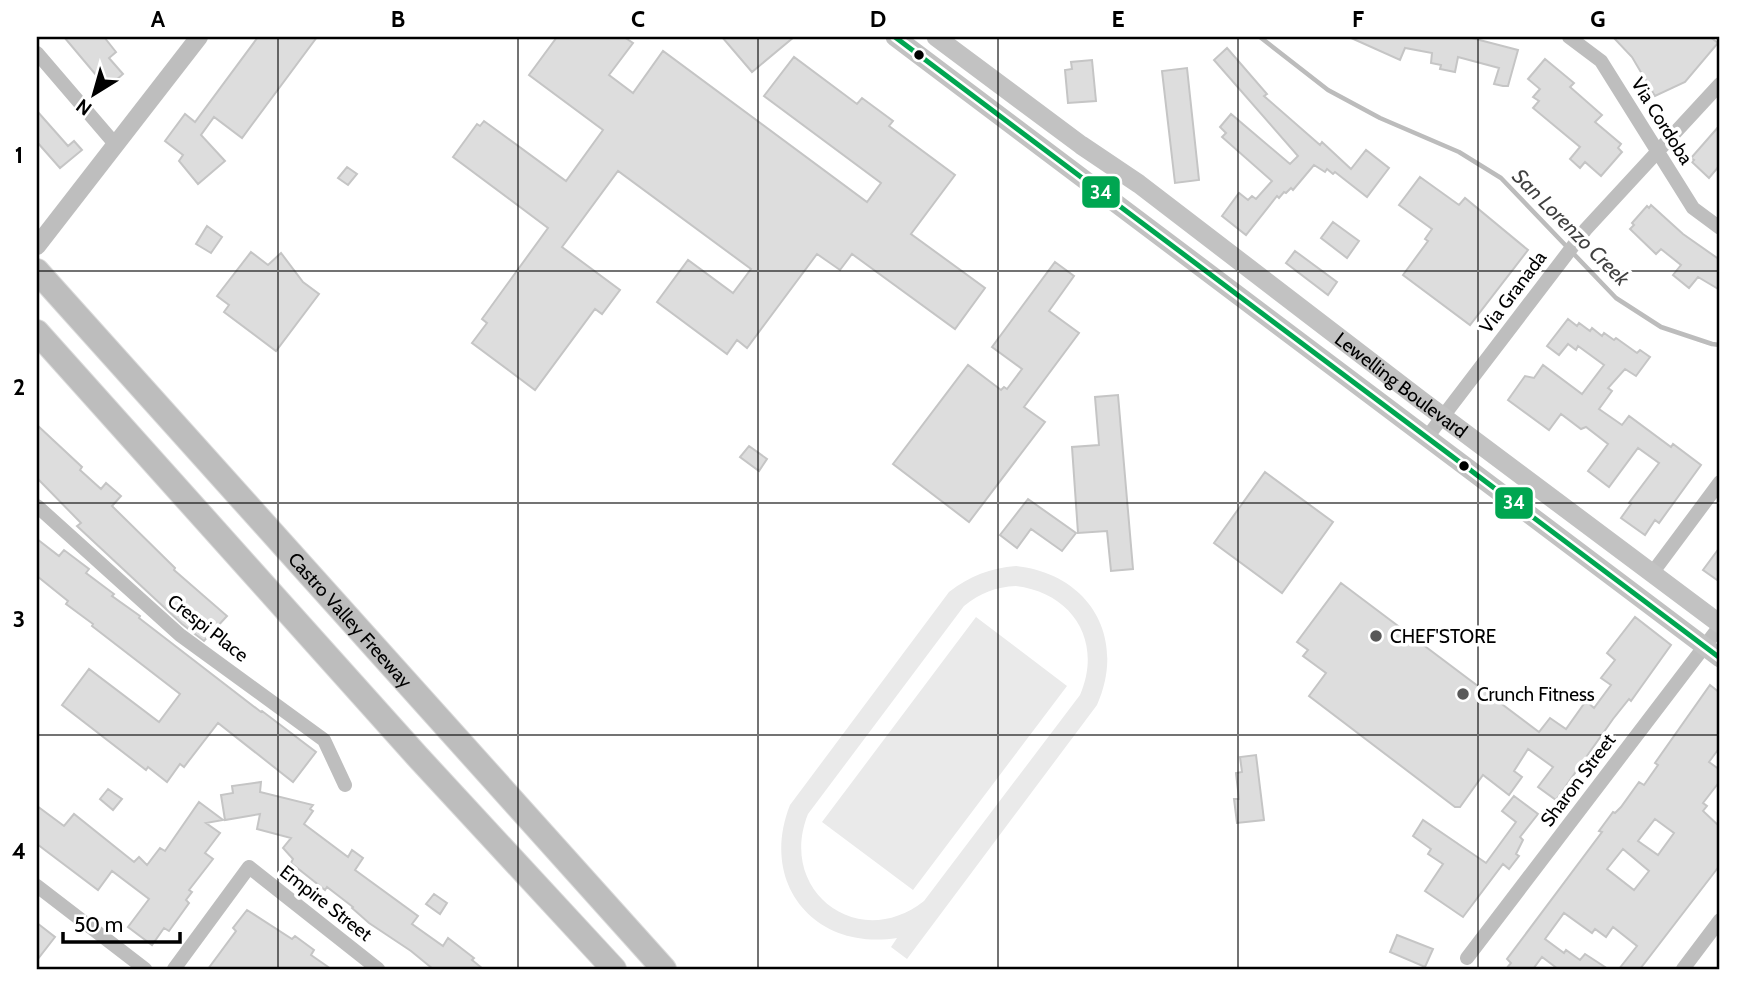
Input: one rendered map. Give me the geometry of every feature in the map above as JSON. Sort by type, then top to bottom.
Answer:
[{"type":"highway","name":"Castro Valley Freeway","points":[[37,271],[664,969]]},
{"type":"highway","points":[[37,332],[417,756],[614,969]]},
{"type":"main road","name":"Lewelling Boulevard","points":[[895,37],[1428,436],[1712,653]]},
{"type":"main road","name":"Lewelling Boulevard","points":[[936,37],[1081,145],[1139,184],[1720,625]]},
{"type":"street","points":[[37,246],[199,37]]},
{"type":"street","name":"Via Cordoba","points":[[1569,37],[1601,61],[1693,208],[1720,228]]},
{"type":"street","points":[[37,53],[115,144]]},
{"type":"street","name":"Via Granada","points":[[1428,436],[1586,229],[1720,84]]},
{"type":"street","points":[[1653,572],[1720,482]]},
{"type":"street","name":"Crespi Place","points":[[37,506],[180,635],[324,740],[345,785]]},
{"type":"street","name":"Sharon Street","points":[[1467,958],[1712,653],[1720,625]]},
{"type":"street","name":"Empire Street","points":[[174,969],[249,867],[378,969]]},
{"type":"street","points":[[37,886],[145,969]]},
{"type":"street","points":[[1683,969],[1720,920]]},
{"type":"shaded area","points":[[1007,567],[1042,571],[1064,582],[1082,596],[1095,613],[1104,633],[1107,656],[1105,680],[1097,705],[907,959],[891,947],[897,938],[867,939],[841,934],[818,922],[801,906],[788,885],[782,861],[782,834],[790,805],[949,592],[981,574]],"holes":[[[1016,586],[1036,591],[1067,610],[1078,623],[1085,639],[1088,657],[1080,695],[924,901],[899,915],[874,920],[850,917],[830,906],[814,889],[804,867],[801,842],[808,814],[964,606],[988,591],[1002,588]]]},
{"type":"shaded area","points":[[976,617],[1067,686],[913,890],[822,822]]},
{"type":"building","points":[[64,37],[104,37],[116,52],[109,58],[123,74],[107,88]]},
{"type":"building","points":[[258,37],[317,37],[242,138],[214,117],[201,135],[225,161],[198,184],[179,161],[183,155],[165,141],[185,114],[195,122]]},
{"type":"building","points":[[557,37],[624,37],[633,43],[609,75],[633,93],[663,51],[867,202],[881,183],[764,96],[794,57],[857,104],[862,98],[893,121],[889,126],[955,175],[911,234],[985,288],[955,329],[852,254],[840,270],[817,254],[747,348],[737,340],[727,354],[657,302],[688,260],[733,293],[751,269],[618,171],[562,247],[620,290],[602,314],[595,309],[535,390],[472,343],[487,323],[482,319],[548,228],[453,157],[477,124],[480,126],[484,121],[566,181],[603,130],[529,75]]},
{"type":"building","points":[[722,37],[794,37],[752,72]]},
{"type":"building","points":[[1349,37],[1468,37],[1518,50],[1508,86],[1503,86],[1494,84],[1499,68],[1458,57],[1455,72],[1440,69],[1441,65],[1431,63],[1432,53],[1405,48],[1400,60]]},
{"type":"building","points":[[1613,37],[1710,37],[1718,43],[1685,82],[1655,96],[1632,57]]},
{"type":"building","points":[[1227,48],[1267,94],[1264,96],[1351,169],[1366,150],[1389,168],[1367,197],[1335,172],[1333,174],[1327,169],[1325,172],[1314,165],[1293,190],[1291,188],[1284,192],[1279,198],[1277,196],[1246,235],[1222,216],[1239,193],[1248,200],[1252,196],[1256,199],[1272,181],[1222,137],[1226,133],[1220,127],[1231,114],[1290,164],[1298,156],[1214,60]]},
{"type":"building","points":[[1545,59],[1574,83],[1570,87],[1602,115],[1595,122],[1621,144],[1618,148],[1622,152],[1601,176],[1585,162],[1580,168],[1570,159],[1580,147],[1533,108],[1539,101],[1533,97],[1540,89],[1528,79]]},
{"type":"building","points":[[1092,60],[1096,101],[1068,103],[1065,70],[1072,69],[1071,62]]},
{"type":"building","points":[[1187,68],[1199,180],[1175,183],[1162,71]]},
{"type":"building","points":[[37,111],[68,146],[74,141],[82,150],[60,168],[37,142]]},
{"type":"building","points":[[1720,125],[1720,165],[1709,178],[1691,158]]},
{"type":"building","points":[[347,167],[357,174],[348,185],[338,178]]},
{"type":"building","points":[[1420,177],[1459,205],[1465,198],[1528,250],[1470,325],[1403,275],[1428,241],[1425,239],[1432,229],[1399,205]]},
{"type":"building","points":[[1651,205],[1683,234],[1720,260],[1720,290],[1698,277],[1689,288],[1673,275],[1681,265],[1661,249],[1656,254],[1630,229],[1634,225],[1632,223]]},
{"type":"building","points":[[1333,222],[1359,241],[1347,258],[1321,238]]},
{"type":"building","points":[[207,226],[222,237],[211,253],[196,244]]},
{"type":"building","points":[[1295,251],[1337,282],[1328,295],[1286,263]]},
{"type":"building","points":[[251,252],[268,265],[281,253],[303,282],[319,294],[276,351],[224,312],[229,305],[217,296]]},
{"type":"building","points":[[1055,262],[1074,276],[1049,311],[1079,333],[1024,407],[1045,422],[969,522],[893,464],[968,365],[1001,390],[1004,387],[1007,389],[1022,369],[992,347]]},
{"type":"building","points":[[1568,319],[1590,331],[1592,328],[1602,336],[1604,333],[1614,340],[1616,338],[1637,353],[1640,350],[1650,357],[1636,376],[1625,369],[1608,388],[1612,391],[1599,409],[1622,425],[1629,416],[1701,465],[1659,523],[1655,520],[1645,535],[1621,518],[1659,463],[1638,448],[1609,487],[1588,471],[1608,444],[1586,427],[1581,429],[1561,414],[1549,430],[1508,400],[1525,376],[1534,378],[1543,365],[1582,394],[1604,365],[1578,346],[1576,350],[1568,344],[1559,355],[1547,346]]},
{"type":"building","points":[[1118,395],[1133,569],[1111,571],[1107,531],[1078,533],[1072,447],[1099,445],[1095,397]]},
{"type":"building","points":[[37,425],[82,467],[80,470],[101,489],[106,483],[121,496],[112,506],[175,568],[174,570],[227,616],[204,641],[182,624],[77,526],[81,523],[37,478]]},
{"type":"building","points":[[749,446],[767,459],[759,471],[740,457]]},
{"type":"building","points":[[1265,472],[1333,522],[1282,593],[1214,543]]},
{"type":"building","points":[[1028,499],[1076,533],[1062,551],[1031,529],[1017,548],[1000,535]]},
{"type":"building","points":[[37,539],[59,556],[64,550],[89,569],[86,573],[140,616],[139,618],[316,752],[293,782],[218,723],[184,767],[180,764],[167,782],[148,767],[146,770],[62,705],[89,669],[159,722],[180,694],[92,626],[93,624],[66,604],[68,601],[37,576]]},
{"type":"building","points":[[1720,547],[1720,582],[1703,570]]},
{"type":"building","points":[[1341,583],[1539,732],[1550,718],[1566,729],[1586,701],[1594,708],[1611,685],[1601,678],[1615,660],[1607,653],[1635,617],[1671,645],[1631,701],[1629,699],[1613,719],[1556,800],[1538,787],[1553,767],[1528,749],[1514,771],[1522,777],[1509,795],[1483,775],[1460,807],[1455,807],[1309,696],[1326,673],[1303,656],[1308,650],[1297,642]]},
{"type":"building","points":[[1710,685],[1720,693],[1720,747],[1709,762],[1720,770],[1720,781],[1703,803],[1707,806],[1703,811],[1720,827],[1720,865],[1640,969],[1619,969],[1637,946],[1613,927],[1606,937],[1595,929],[1592,933],[1564,913],[1545,939],[1564,953],[1566,950],[1580,960],[1585,954],[1608,969],[1558,969],[1542,957],[1533,969],[1506,969],[1511,963],[1507,959],[1602,832],[1599,831],[1639,782],[1644,785],[1658,765],[1655,763]],"holes":[[[1655,819],[1674,833],[1658,855],[1638,841]],[[1623,849],[1649,871],[1634,890],[1607,869]]]},
{"type":"building","points":[[1256,755],[1264,820],[1237,823],[1234,799],[1239,799],[1236,773],[1242,772],[1240,757]]},
{"type":"building","points":[[261,782],[260,792],[313,805],[310,809],[313,811],[304,824],[348,857],[352,850],[363,858],[355,870],[418,916],[412,924],[443,946],[448,938],[474,958],[472,960],[483,969],[433,969],[369,923],[327,887],[325,890],[291,863],[293,859],[283,848],[291,838],[257,829],[260,814],[225,820],[221,795],[233,793],[232,786]]},
{"type":"building","points":[[108,789],[122,799],[113,810],[100,799]]},
{"type":"building","points":[[1514,796],[1538,814],[1520,837],[1523,840],[1516,854],[1519,856],[1509,869],[1503,864],[1463,917],[1425,891],[1443,864],[1428,854],[1431,849],[1413,836],[1423,820],[1486,863],[1516,822],[1502,811]]},
{"type":"building","points":[[199,802],[223,820],[206,823],[220,833],[205,853],[213,859],[189,890],[192,892],[186,900],[189,903],[169,931],[164,928],[152,945],[128,927],[149,899],[112,871],[98,890],[37,844],[37,806],[64,826],[74,814],[134,862],[139,857],[147,865],[160,848],[165,851]]},
{"type":"building","points":[[434,894],[447,903],[440,914],[426,904]]},
{"type":"building","points":[[247,910],[292,939],[295,936],[314,950],[311,955],[331,969],[208,969],[236,931],[233,928]]},
{"type":"building","points":[[37,923],[55,937],[37,960]]},
{"type":"building","points":[[1397,935],[1433,949],[1425,967],[1390,952]]},
{"type":"waterway","name":"San Lorenzo Creek","points":[[1260,37],[1328,90],[1380,118],[1459,152],[1501,178],[1616,298],[1661,327],[1720,345]]},
{"type":"transit line","name":"34","points":[[895,37],[1720,658]]},
{"type":"place","name":"CHEF'STORE","points":[[1376,636]]},
{"type":"place","name":"Crunch Fitness","points":[[1463,694]]}]
